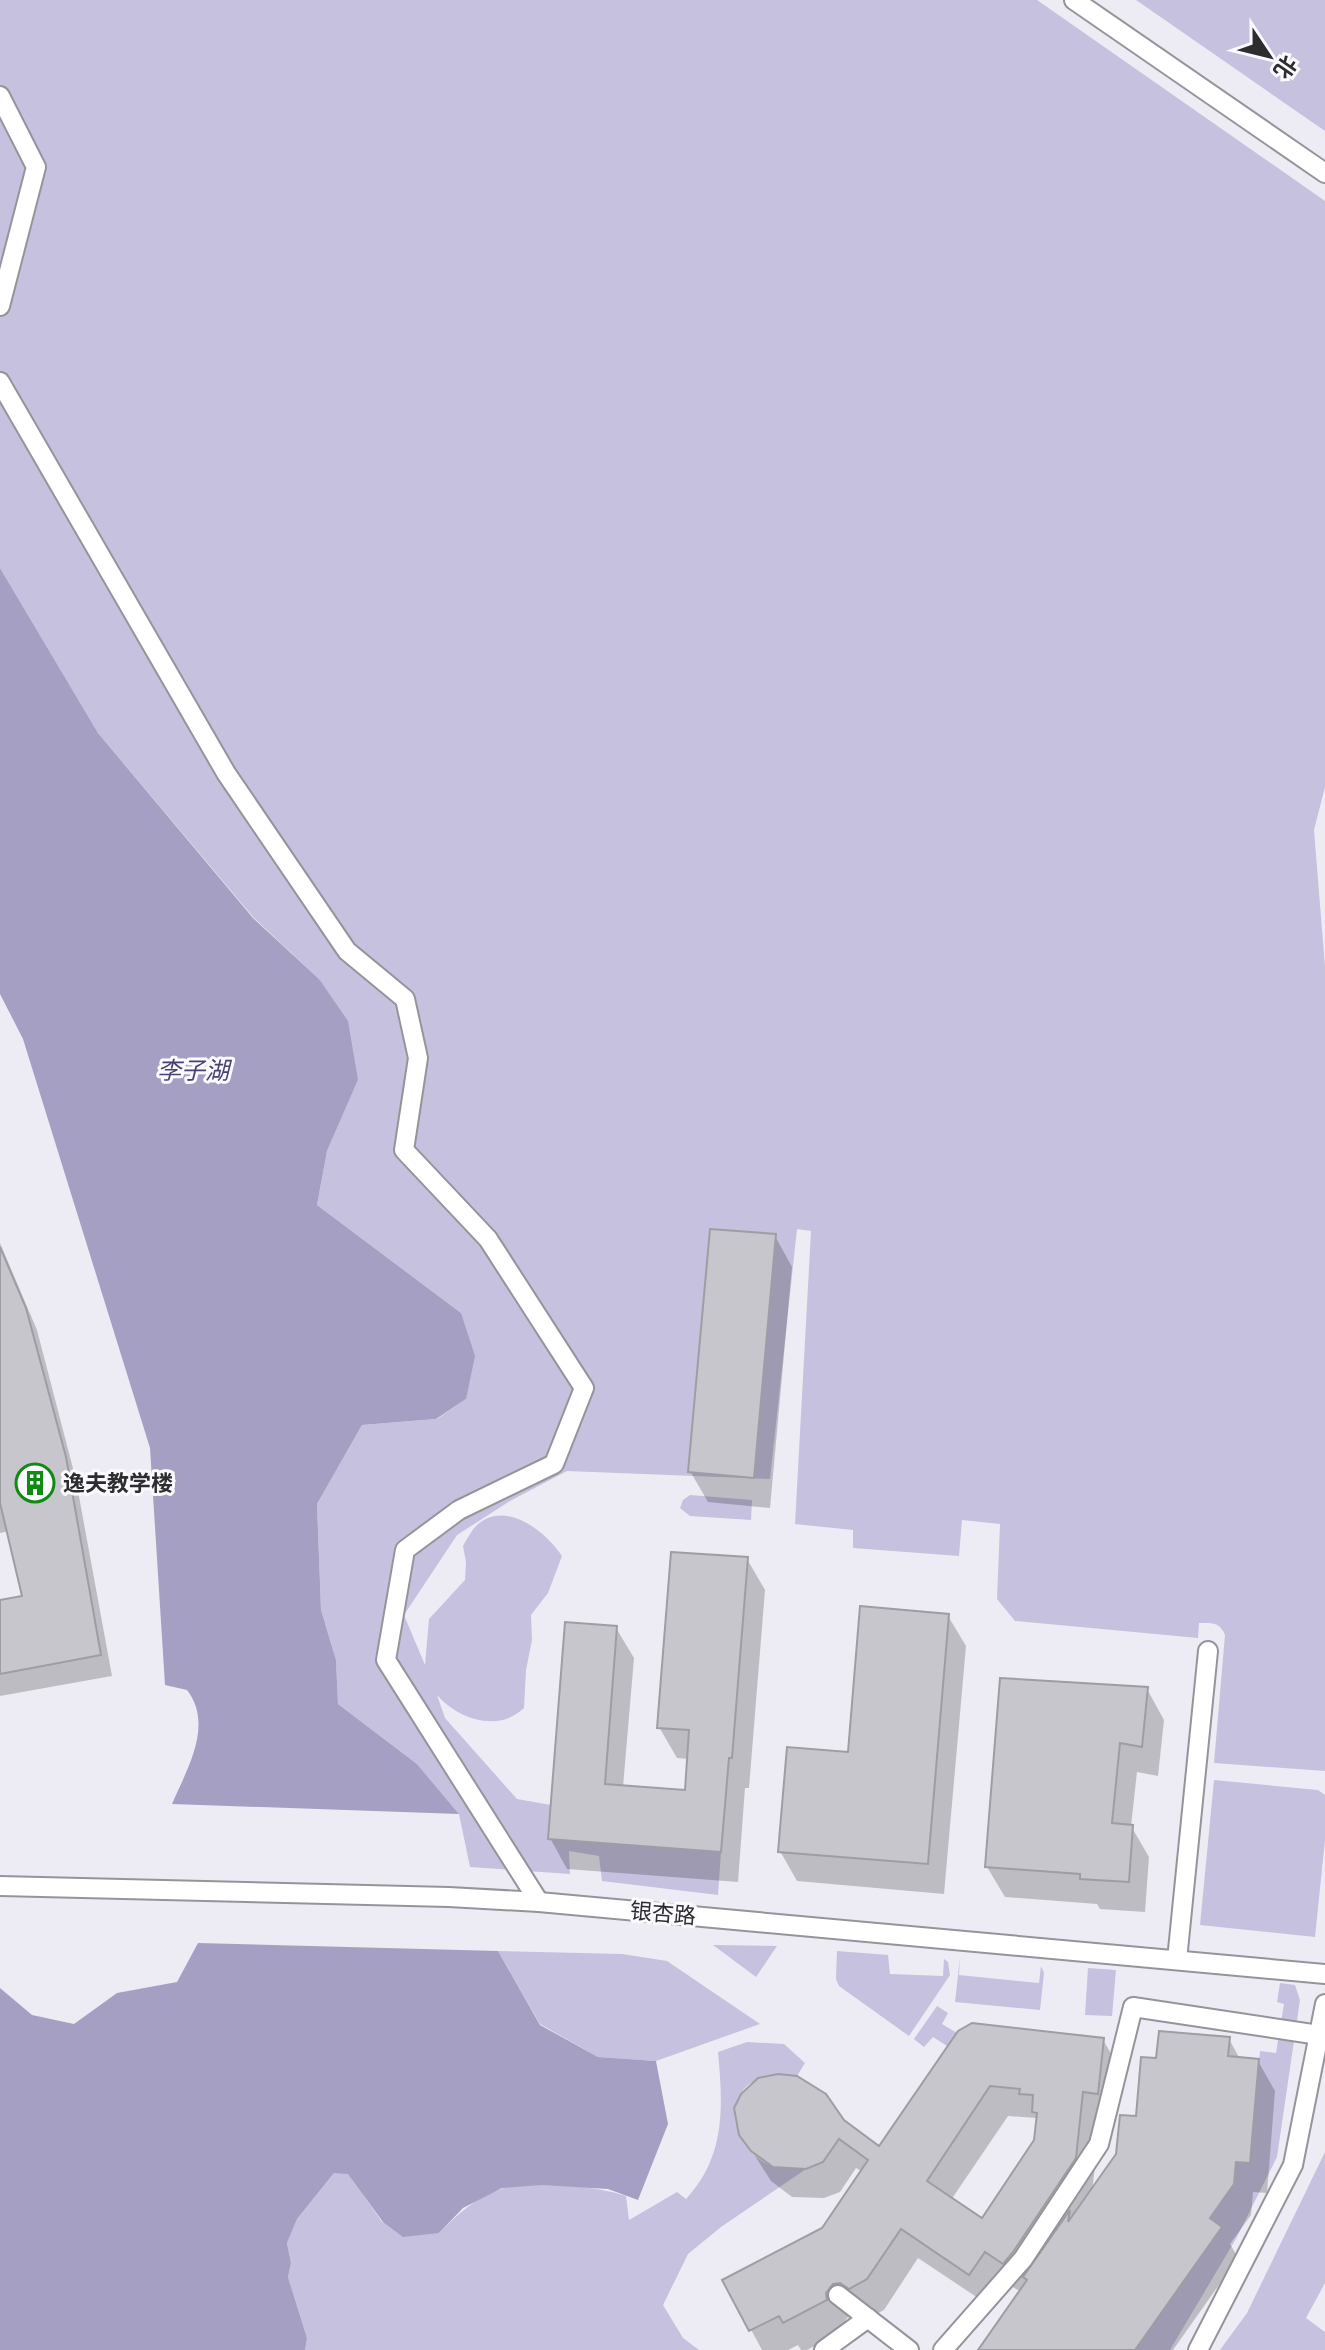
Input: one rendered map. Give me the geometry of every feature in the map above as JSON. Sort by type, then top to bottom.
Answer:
[{"type":"street","points":[[1074,0],[1325,173]]},
{"type":"street","points":[[0,96],[36,167],[0,306]]},
{"type":"street","points":[[0,382],[226,773],[347,951],[405,999],[418,1058],[404,1150],[488,1239],[584,1388],[554,1464],[459,1510],[405,1550],[386,1660],[539,1902]]},
{"type":"street","points":[[1177,1960],[1208,1651]]},
{"type":"street","name":"银杏路","points":[[0,1886],[539,1902],[1325,1974]]},
{"type":"street","points":[[1198,2350],[1293,2165],[1325,2004]]},
{"type":"street","points":[[943,2350],[1023,2259],[1099,2144],[1133,2007],[1319,2035]]},
{"type":"street","points":[[838,2295],[909,2350]]},
{"type":"street","points":[[824,2350],[868,2318]]},
{"type":"shaded area","points":[[0,0],[1037,0],[1325,201],[1325,787],[1314,830],[1325,967],[1325,1771],[1214,1763],[1225,1635],[1218,1625],[1199,1623],[1198,1638],[1015,1621],[997,1599],[1000,1524],[962,1520],[959,1556],[853,1548],[853,1530],[795,1524],[811,1231],[797,1229],[770,1479],[567,1471],[510,1501],[457,1535],[404,1615],[425,1665],[429,1619],[465,1580],[463,1546],[477,1525],[488,1518],[512,1517],[546,1537],[562,1556],[548,1593],[531,1615],[532,1640],[526,1670],[524,1708],[502,1720],[479,1720],[456,1711],[437,1695],[445,1718],[517,1799],[551,1805],[721,1852],[718,1895],[602,1881],[599,1856],[569,1851],[570,1874],[470,1867],[459,1814],[417,1764],[338,1704],[336,1660],[321,1610],[317,1504],[362,1425],[437,1419],[466,1399],[461,1313],[317,1205],[327,1151],[358,1080],[319,979],[254,918],[98,733],[0,568]]},
{"type":"shaded area","points":[[1136,0],[1325,0],[1325,131]]},
{"type":"shaded area","points":[[690,1495],[752,1500],[751,1520],[690,1516],[680,1508],[683,1500]]},
{"type":"shaded area","points":[[1214,1780],[1318,1790],[1325,1795],[1325,1840],[1315,1937],[1200,1925]]},
{"type":"shaded area","points":[[713,1945],[777,1946],[756,1977]]},
{"type":"shaded area","points":[[498,1951],[622,1954],[667,1961],[760,2024],[656,2061],[598,2057],[540,2024]]},
{"type":"shaded area","points":[[837,1951],[888,1955],[890,1974],[943,1976],[944,1959],[948,1962],[950,1975],[909,2036],[839,1986],[836,1979]]},
{"type":"shaded area","points":[[960,1957],[959,1975],[1039,1983],[1041,1966],[1044,1973],[1040,2010],[955,2002]]},
{"type":"shaded area","points":[[1088,1968],[1116,1970],[1112,2016],[1085,2015]]},
{"type":"shaded area","points":[[1280,1983],[1295,1985],[1300,2000],[1277,2157],[1237,2237],[1170,2350],[1135,2350],[1222,2227],[1210,2218],[1234,2184],[1236,2162],[1250,2163],[1260,2051],[1276,2053],[1284,2004],[1277,2002]]},
{"type":"shaded area","points":[[937,2006],[948,2013],[942,2024],[957,2033],[947,2046],[933,2037],[924,2047],[914,2039]]},
{"type":"shaded area","points":[[747,2042],[784,2044],[805,2063],[797,2076],[761,2078],[747,2086],[739,2097],[736,2110],[742,2139],[762,2161],[775,2167],[806,2169],[721,2227],[688,2254],[663,2305],[683,2338],[699,2350],[305,2350],[307,2338],[288,2277],[291,2263],[287,2243],[297,2219],[334,2173],[348,2173],[382,2222],[439,2233],[483,2197],[501,2189],[528,2184],[582,2187],[626,2196],[629,2220],[677,2192],[686,2199],[699,2183],[709,2165],[719,2130],[721,2092],[718,2052]]},
{"type":"shaded area","points":[[1325,2152],[1325,2283],[1306,2318],[1325,2332],[1325,2350],[1220,2350],[1247,2313]]},
{"type":"water","name":"李子湖","points":[[0,568],[98,733],[253,918],[319,979],[348,1021],[358,1080],[327,1151],[317,1205],[461,1313],[475,1356],[466,1399],[436,1419],[362,1425],[317,1504],[321,1610],[336,1660],[338,1704],[417,1764],[459,1814],[172,1804],[195,1747],[198,1718],[187,1690],[165,1685],[150,1448],[23,1039],[0,994]]},
{"type":"water","points":[[198,1943],[498,1951],[540,2025],[598,2057],[656,2061],[668,2124],[638,2200],[608,2189],[542,2185],[502,2188],[463,2208],[439,2233],[403,2237],[383,2222],[348,2174],[334,2173],[297,2219],[287,2243],[291,2263],[288,2277],[307,2338],[305,2350],[0,2350],[0,1988],[32,2015],[74,2024],[117,1993],[177,1982]]},
{"type":"building","points":[[710,1229],[776,1234],[754,1478],[688,1472]]},
{"type":"building","name":"逸夫教学楼","points":[[0,1247],[26,1308],[66,1457],[101,1655],[0,1674],[0,1600],[22,1596],[0,1503]]},
{"type":"building","points":[[671,1552],[748,1557],[721,1852],[548,1839],[565,1622],[617,1626],[605,1784],[685,1790],[689,1730],[657,1728]]},
{"type":"building","points":[[860,1606],[949,1614],[928,1864],[778,1852],[787,1747],[848,1752]]},
{"type":"building","points":[[1000,1678],[1148,1687],[1142,1747],[1120,1743],[1112,1823],[1133,1825],[1129,1882],[1080,1879],[1080,1874],[985,1867]]},
{"type":"building","points":[[972,2023],[1104,2038],[1098,2094],[1083,2092],[1076,2158],[1013,2252],[1003,2264],[985,2252],[969,2275],[901,2229],[867,2279],[849,2289],[840,2283],[833,2284],[826,2293],[827,2300],[783,2323],[779,2316],[749,2331],[722,2280],[822,2228],[868,2160],[839,2139],[823,2162],[806,2169],[773,2167],[751,2151],[739,2135],[734,2108],[741,2094],[758,2078],[778,2074],[797,2076],[826,2094],[844,2120],[879,2146],[958,2031]],"holes":[[[990,2086],[1020,2089],[1019,2094],[1033,2095],[1032,2112],[1037,2113],[1034,2140],[982,2218],[927,2181]]]},
{"type":"building","points":[[1159,2031],[1230,2037],[1228,2056],[1259,2059],[1250,2163],[1236,2162],[1234,2184],[1210,2218],[1222,2227],[1135,2350],[978,2350],[1027,2280],[1023,2277],[1070,2210],[1068,2222],[1116,2154],[1120,2115],[1136,2116],[1141,2057],[1156,2058]]},
{"type":"place","name":"逸夫教学楼","points":[[35,1483]]}]
